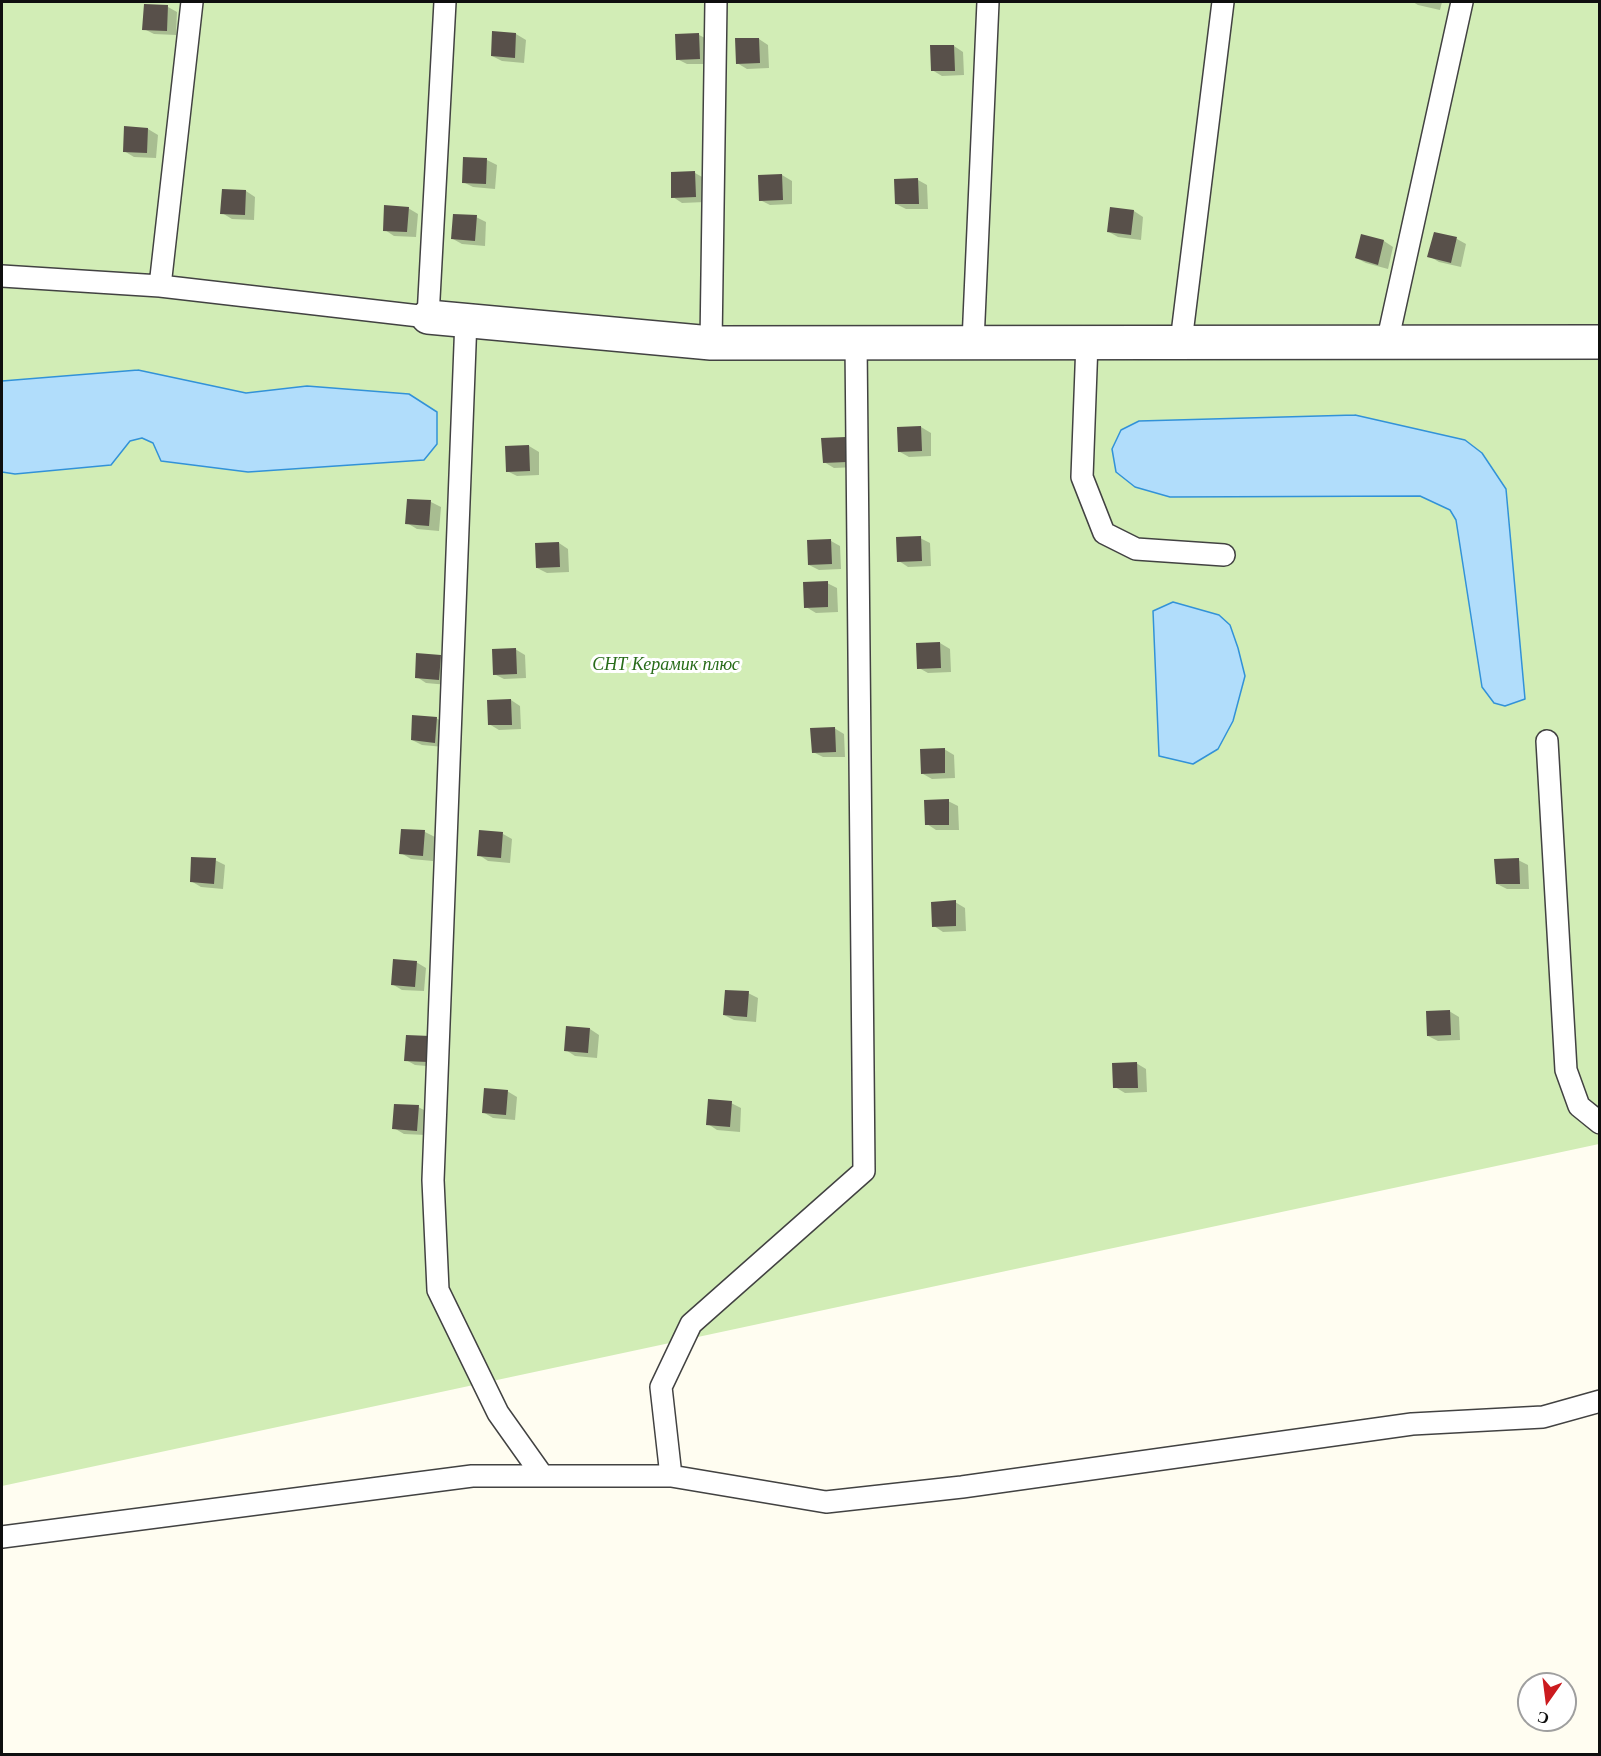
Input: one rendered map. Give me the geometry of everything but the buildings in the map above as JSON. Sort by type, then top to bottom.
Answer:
[{"type":"street","points":[[428,317],[711,343],[1599,342]]},
{"type":"lane","points":[[160,286],[192,2]]},
{"type":"lane","points":[[2,276],[160,286],[428,317],[445,2]]},
{"type":"lane","points":[[711,343],[716,2]]},
{"type":"lane","points":[[973,342],[988,2]]},
{"type":"lane","points":[[1181,342],[1223,2]]},
{"type":"lane","points":[[1387,342],[1462,2]]},
{"type":"lane","points":[[466,319],[433,1180],[438,1290],[498,1413],[542,1475]]},
{"type":"lane","points":[[671,1476],[661,1387],[691,1324],[864,1172],[856,342]]},
{"type":"lane","points":[[1087,342],[1082,477],[1104,533],[1136,549],[1224,555]]},
{"type":"lane","points":[[1546,741],[1566,1070],[1579,1106],[1599,1123]]},
{"type":"lane","points":[[2,1538],[472,1476],[671,1476],[826,1502],[962,1486],[1412,1424],[1543,1417],[1599,1401]]},
{"type":"green space","name":"СНТ Керамик плюс","points":[[2,2],[1599,2],[1599,1144],[2,1486]]},
{"type":"water","points":[[138,370],[246,393],[307,386],[409,394],[437,412],[437,444],[424,460],[248,472],[161,461],[153,443],[142,438],[130,441],[111,465],[15,474],[2,472],[2,381]]},
{"type":"water","points":[[1355,415],[1465,440],[1482,453],[1506,489],[1525,699],[1505,706],[1494,703],[1482,687],[1456,520],[1450,510],[1420,496],[1170,497],[1135,487],[1116,472],[1112,449],[1121,430],[1139,421]]},
{"type":"water","points":[[1173,602],[1219,615],[1230,625],[1245,676],[1233,721],[1218,749],[1193,764],[1159,756],[1153,611]]}]
